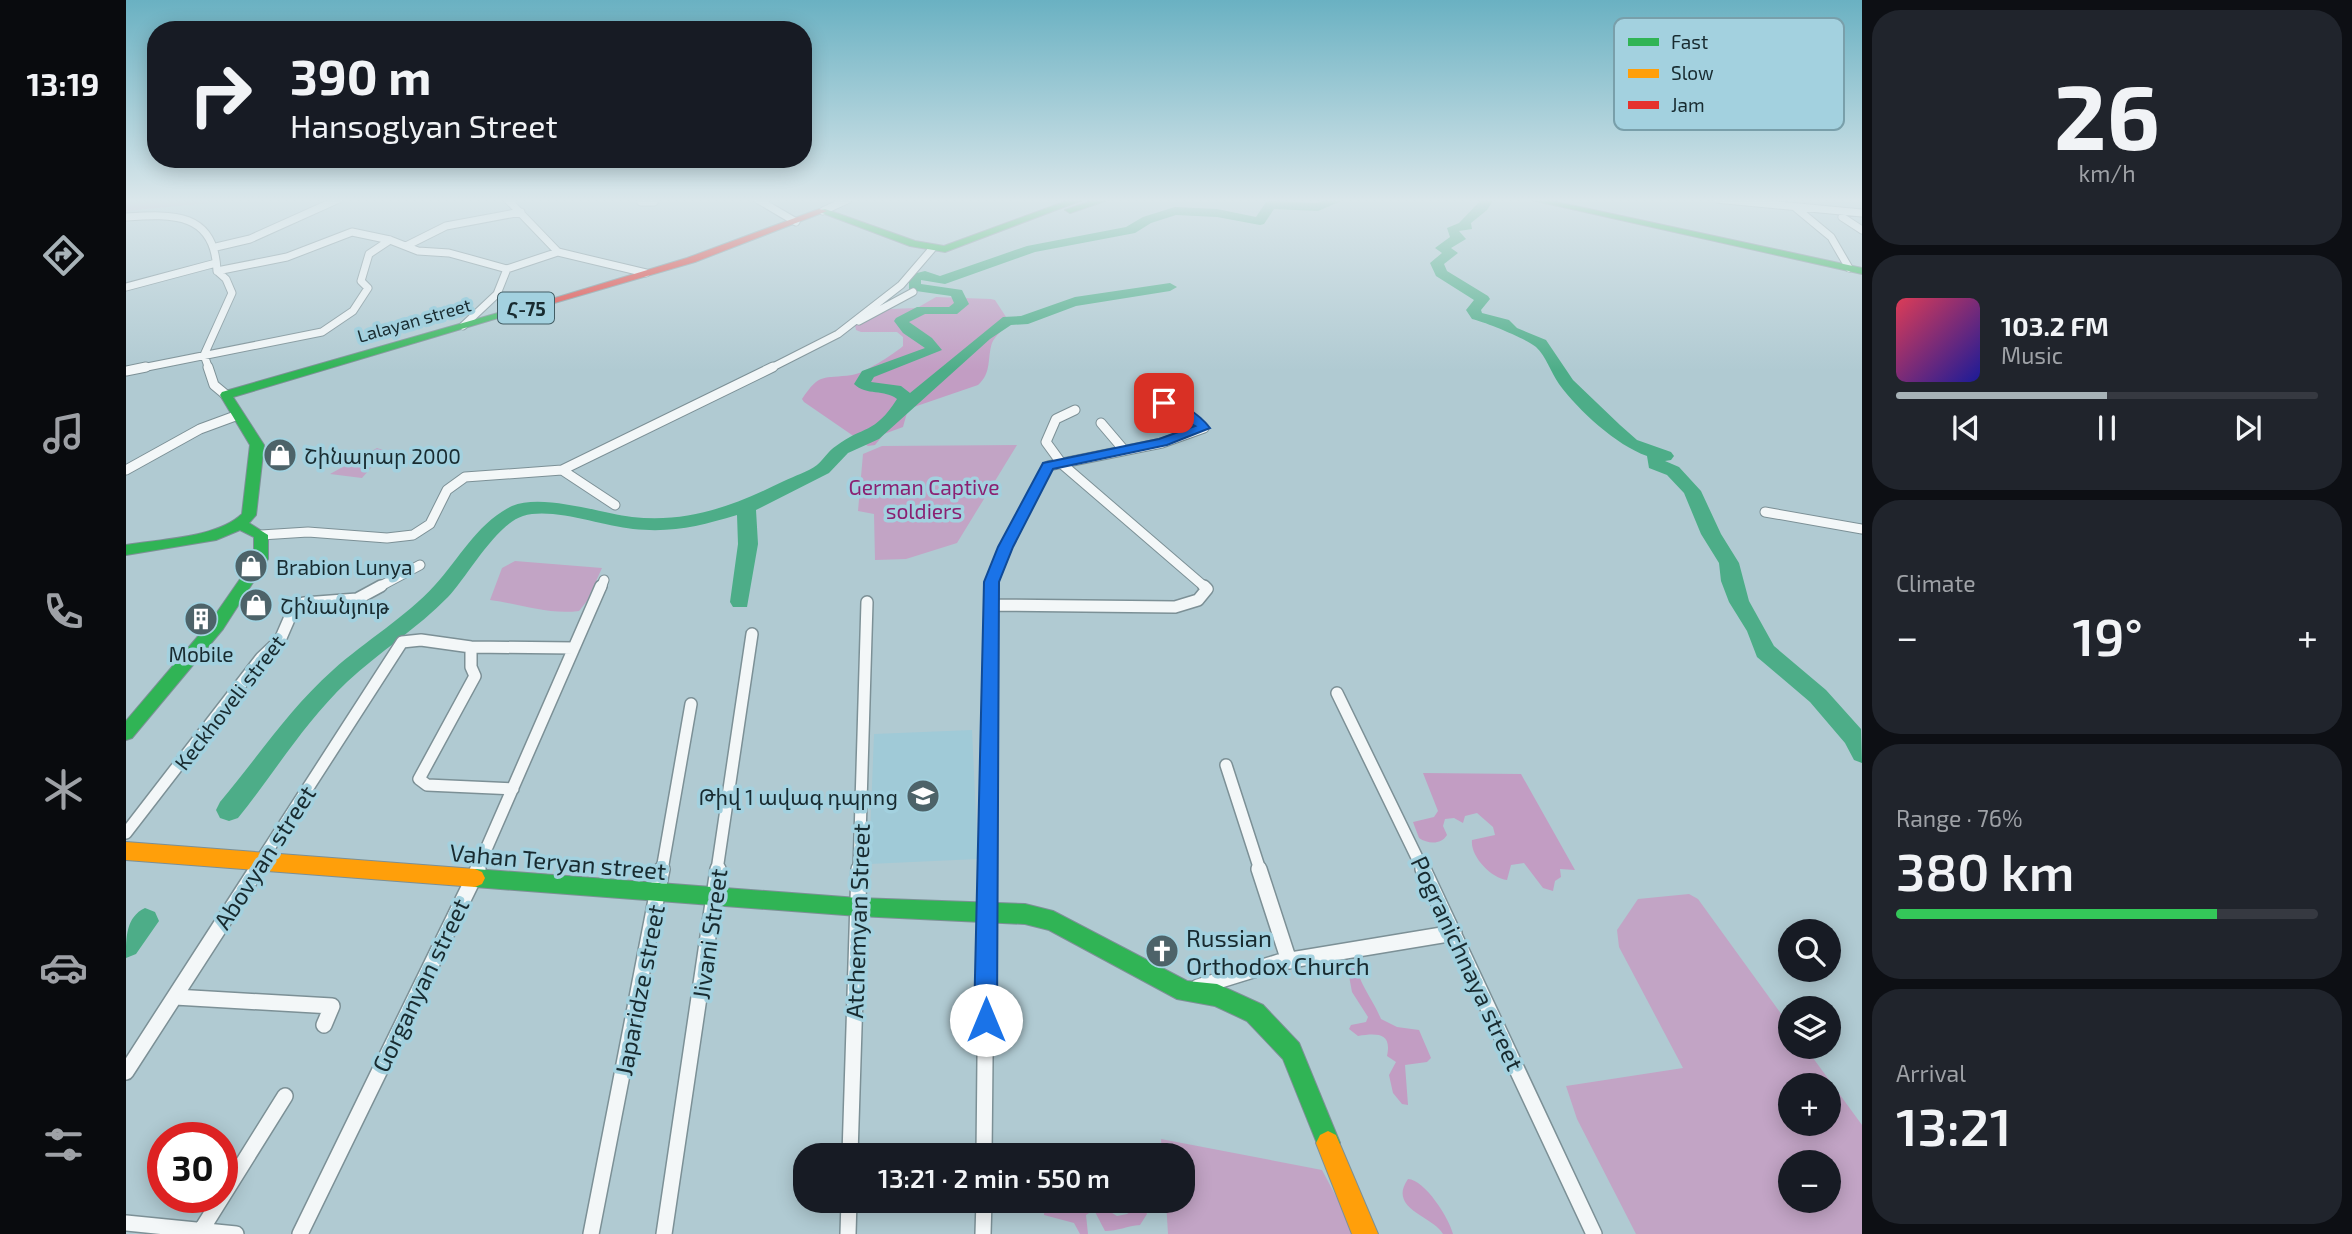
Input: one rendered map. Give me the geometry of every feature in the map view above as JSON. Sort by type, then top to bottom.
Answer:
[{"type":"main road","name":"Lalayan street","points":[[226,395],[694,257]]},
{"type":"main road","points":[[1799,257],[1856,269]]},
{"type":"main road","points":[[126,550],[216,535],[240,524],[249,515],[257,466],[257,445],[226,395]]},
{"type":"main road","points":[[126,733],[217,625],[261,559],[261,535],[240,524]]},
{"type":"main road","name":"Vahan Teryan street","points":[[126,851],[263,859],[714,897],[858,907],[1025,914],[1053,921],[1185,991],[1217,995],[1255,1013],[1291,1051],[1365,1234]]},
{"type":"street","points":[[216,257],[217,267],[232,293],[204,355],[214,385],[226,395]]},
{"type":"street","points":[[126,287],[217,267],[288,257]]},
{"type":"street","points":[[126,371],[244,346],[277,345],[316,336],[354,309],[368,288],[361,281],[368,257]]},
{"type":"street","points":[[462,257],[508,269],[547,257]]},
{"type":"street","points":[[574,257],[646,273]]},
{"type":"street","points":[[261,535],[314,531],[395,537],[423,531],[432,522],[440,495],[452,482],[465,477],[562,470],[838,334],[901,285],[925,257]]},
{"type":"street","points":[[463,326],[499,293],[507,279],[508,269]]},
{"type":"street","points":[[853,323],[868,318],[913,292]]},
{"type":"street","points":[[984,1143],[991,582],[1048,466],[1162,443],[1204,428],[1191,416],[1164,403]]},
{"type":"street","points":[[990,605],[1175,607],[1198,600],[1207,589],[1062,464],[1046,442],[1056,419],[1075,410]]},
{"type":"street","points":[[126,470],[200,429],[238,415]]},
{"type":"street","points":[[1101,423],[1124,450]]},
{"type":"street","points":[[562,470],[615,505]]},
{"type":"street","points":[[1765,512],[1862,529]]},
{"type":"street","name":"Keckhoveli street","points":[[126,833],[261,658],[280,640],[293,610],[304,603],[357,599],[420,565]]},
{"type":"street","name":"Gorganyan street","points":[[300,1234],[473,876],[604,580]]},
{"type":"street","name":"Atchemyan Street","points":[[850,1143],[867,602]]},
{"type":"street","name":"Jivani Street","points":[[664,1234],[752,634]]},
{"type":"street","name":"Abovyan street","points":[[126,1072],[402,642],[421,640],[471,647]]},
{"type":"street","points":[[513,789],[427,785],[419,779],[475,676],[471,667],[471,647],[574,648]]},
{"type":"street","name":"Pogranichnaya street","points":[[1338,693],[1454,933],[1594,1234]]},
{"type":"street","name":"Japaridze street","points":[[591,1234],[658,892],[691,704]]},
{"type":"street","points":[[1226,765],[1289,961]]},
{"type":"street","points":[[1185,991],[1289,961],[1454,933]]},
{"type":"street","points":[[175,997],[332,1006],[324,1025]]},
{"type":"street","points":[[202,1229],[285,1096]]},
{"type":"street","points":[[848,1234],[849,1213]]},
{"type":"street","points":[[983,1234],[984,1213]]},
{"type":"street","points":[[126,1223],[236,1234]]},
{"type":"shaded area","points":[[936,297],[995,300],[1008,320],[992,343],[987,370],[978,385],[908,409],[903,427],[884,434],[875,445],[868,446],[804,402],[802,399],[813,384],[823,378],[857,374],[903,346],[903,337],[897,332],[861,332],[856,330],[855,325],[889,309],[917,308]]},
{"type":"shaded area","name":"Թիվ 1 ավագ դպրոց","points":[[972,730],[978,859],[869,864],[874,734]]},
{"type":"shaded area","points":[[1423,773],[1521,774],[1575,870],[1560,869],[1561,877],[1555,881],[1553,891],[1543,888],[1524,863],[1511,865],[1507,880],[1494,875],[1478,859],[1472,846],[1472,840],[1495,835],[1493,827],[1477,813],[1465,816],[1463,823],[1454,818],[1445,819],[1443,826],[1447,835],[1441,841],[1430,842],[1419,838],[1413,822],[1434,817],[1438,811]]},
{"type":"shaded area","points":[[1350,962],[1356,963],[1363,985],[1381,1019],[1397,1027],[1419,1030],[1431,1058],[1427,1062],[1405,1065],[1408,1105],[1402,1104],[1393,1093],[1389,1075],[1396,1062],[1387,1056],[1385,1039],[1377,1035],[1358,1036],[1349,1029],[1351,1025],[1366,1022],[1368,1017],[1352,992],[1347,965]]},
{"type":"shaded area","points":[[1408,1179],[1415,1181],[1429,1193],[1447,1219],[1453,1234],[1443,1234],[1407,1205],[1403,1198],[1403,1189]]},
{"type":"shaded area","points":[[1089,1213],[1086,1215],[1088,1234],[1080,1234],[1074,1223],[1044,1215]]},
{"type":"shaded area","points":[[1096,1213],[1112,1213],[1117,1216],[1128,1213],[1147,1214],[1140,1225],[1105,1231]]},
{"type":"green space","name":"German Captive soldiers","points":[[1017,445],[957,543],[906,559],[875,560],[874,514],[858,511],[863,454],[882,446]]},
{"type":"green space","points":[[377,448],[386,451],[362,478],[330,474]]},
{"type":"green space","points":[[515,561],[602,568],[587,601],[579,611],[556,612],[490,600],[502,568]]},
{"type":"green space","points":[[1689,894],[1698,899],[1778,1009],[1778,1059],[1814,1059],[1824,1073],[1778,1073],[1778,1136],[1841,1136],[1841,1096],[1862,1125],[1862,1234],[1636,1234],[1577,1119],[1566,1086],[1683,1068],[1619,947],[1617,930],[1638,899]]},
{"type":"green space","points":[[1161,1139],[1182,1143],[1161,1143]]},
{"type":"green space","points":[[1195,1146],[1322,1170],[1356,1234],[1168,1234],[1167,1213],[1195,1213]]},
{"type":"waterway","points":[[746,507],[823,469],[842,449],[873,435],[892,420],[906,398],[895,389],[876,389],[862,384],[868,374],[934,350],[901,321],[922,310],[952,311],[962,304],[957,293],[914,287],[914,278],[925,275],[940,281],[1010,257]]},
{"type":"waterway","points":[[1446,257],[1437,263],[1441,273],[1483,299],[1473,310],[1477,316],[1504,323],[1512,331],[1541,343],[1567,383],[1614,429],[1631,444],[1665,456],[1654,458],[1655,464],[1673,471],[1692,491],[1711,534],[1729,563],[1731,581],[1739,602],[1757,630],[1765,651],[1818,696],[1853,736],[1862,753]]},
{"type":"waterway","points":[[900,410],[985,336],[1008,320],[1023,321],[1075,302],[1170,287]]},
{"type":"waterway","points":[[229,810],[266,765],[293,723],[340,676],[442,591],[466,558],[503,520],[519,510],[550,509],[632,523],[679,525],[746,507]]},
{"type":"waterway","points":[[740,602],[748,544],[746,507]]},
{"type":"waterway","points":[[126,945],[145,921]]},
{"type":"traffic: fast","points":[[1796,257],[1862,271]]},
{"type":"traffic: fast","points":[[126,550],[216,535],[240,524],[249,515],[257,445],[226,395],[540,304]]},
{"type":"traffic: fast","points":[[126,733],[217,625],[261,559],[261,535],[240,524]]},
{"type":"traffic: fast","points":[[475,878],[858,907],[1025,914],[1053,921],[1185,991],[1217,995],[1255,1013],[1291,1051],[1328,1143]]},
{"type":"traffic: slow","points":[[126,851],[475,878]]},
{"type":"traffic: slow","points":[[1328,1143],[1365,1234]]},
{"type":"traffic: jam","points":[[540,304],[700,257]]},
{"type":"place","name":"Շինարար 2000","points":[[280,455]]},
{"type":"place","name":"Brabion Lunya","points":[[251,566]]},
{"type":"place","name":"Շինանյութ","points":[[256,605]]},
{"type":"place","name":"Mobile","points":[[201,619]]},
{"type":"place","name":"Թիվ 1 ավագ դպրոց","points":[[923,796]]},
{"type":"place","name":"Russian Orthodox Church","points":[[1162,951]]},
{"type":"route","points":[[986,1020],[991,582],[1048,466],[1162,443],[1204,428],[1191,416],[1164,403]]}]
